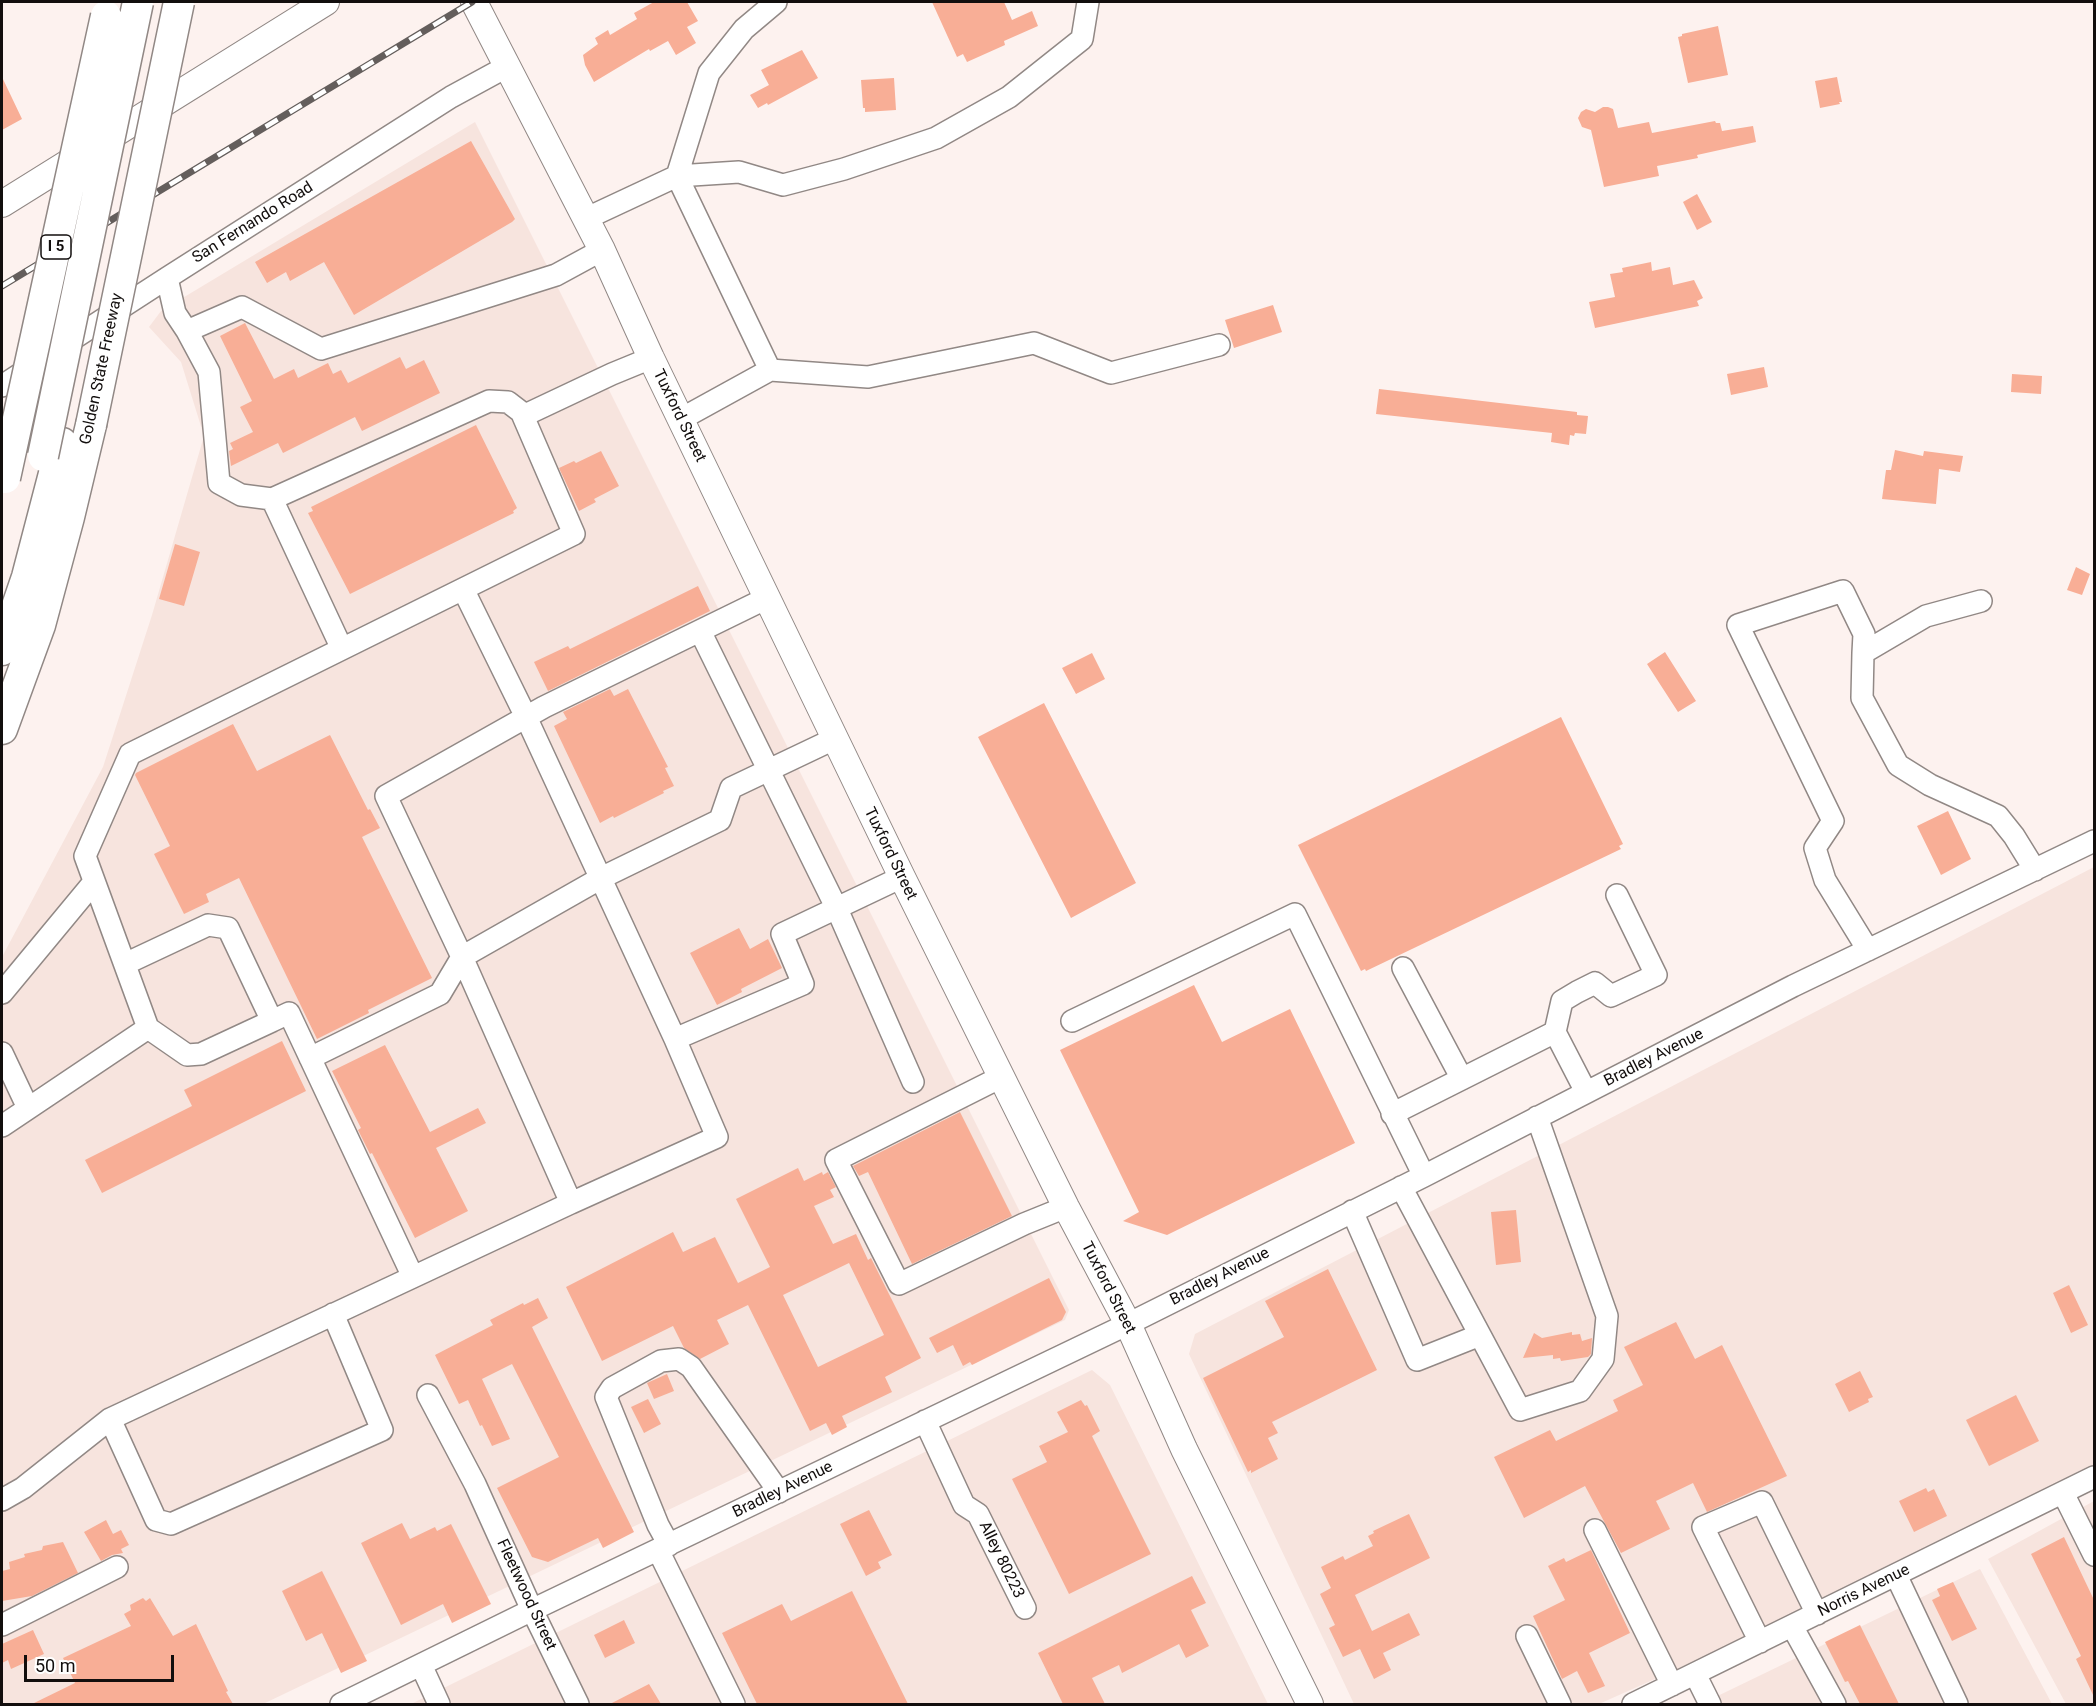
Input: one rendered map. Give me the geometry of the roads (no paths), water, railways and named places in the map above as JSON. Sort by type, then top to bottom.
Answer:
[{"type":"highway","points":[[2,650],[27,577],[138,2]]},
{"type":"highway","points":[[2,604],[52,449],[155,2]]},
{"type":"highway","name":"Golden State Freeway","points":[[2,729],[40,625],[69,518],[91,425],[179,2]]},
{"type":"highway","name":"I 5","points":[[3,486],[106,6]]},
{"type":"main road","points":[[2,204],[326,2]]},
{"type":"main road","name":"Tuxford Street","points":[[474,2],[602,250],[651,358],[834,739],[1066,1207],[1128,1324],[1184,1449],[1310,1704]]},
{"type":"street","points":[[770,370],[677,176],[709,73],[744,29],[776,2]]},
{"type":"street","points":[[585,219],[677,176],[739,172],[783,185],[844,169],[936,138],[1009,97],[1082,39],[1088,2]]},
{"type":"street","name":"San Fernando Road","points":[[2,386],[451,97],[508,66]]},
{"type":"street","points":[[188,331],[242,307],[321,349],[556,275],[602,250]]},
{"type":"street","points":[[167,278],[175,313],[188,331],[209,372],[219,483],[241,495],[272,500],[489,401],[508,402],[525,415]]},
{"type":"street","points":[[681,419],[770,370],[868,377],[1034,343],[1111,373],[1219,345]]},
{"type":"street","points":[[525,415],[651,358]]},
{"type":"street","points":[[413,1277],[289,1013],[201,1054],[187,1055],[148,1028],[85,856],[130,754],[574,534],[523,416],[525,415]]},
{"type":"street","points":[[272,500],[342,649]]},
{"type":"street","points":[[2,1500],[23,1488],[110,1419],[717,1137],[601,878],[463,589]]},
{"type":"street","points":[[1868,950],[1825,880],[1815,848],[1833,820],[1738,625],[1843,591],[1864,634],[1862,698],[1898,765],[1930,785],[1998,816],[2014,836],[2035,870]]},
{"type":"street","points":[[571,1203],[462,957],[386,796],[526,717],[767,598]]},
{"type":"street","points":[[1863,653],[1926,616],[1981,601]]},
{"type":"street","points":[[706,628],[837,909],[913,1082]]},
{"type":"street","points":[[310,1058],[440,994],[462,957],[601,878],[720,820],[731,788],[834,739]]},
{"type":"street","name":"Bradley Avenue","points":[[341,1704],[1128,1324],[1868,950],[2094,841]]},
{"type":"street","points":[[675,1039],[803,984],[782,934],[902,877]]},
{"type":"street","points":[[2,993],[94,882]]},
{"type":"street","points":[[1586,1092],[1555,1032],[1562,1000],[1595,983],[1611,996],[1656,975],[1617,895]]},
{"type":"street","points":[[1071,1021],[1295,914],[1424,1176]]},
{"type":"street","points":[[125,964],[208,925],[228,928],[272,1021]]},
{"type":"street","points":[[1403,968],[1462,1079]]},
{"type":"street","points":[[2,1126],[148,1028]]},
{"type":"street","points":[[1392,1114],[1555,1032]]},
{"type":"street","points":[[2,1053],[28,1108]]},
{"type":"street","points":[[1001,1077],[836,1160],[899,1284],[1024,1224],[1066,1207]]},
{"type":"street","points":[[1401,1187],[1520,1410],[1580,1391],[1603,1359],[1607,1316],[1537,1118]]},
{"type":"street","points":[[1352,1211],[1417,1360],[1480,1335]]},
{"type":"street","points":[[110,1419],[156,1520],[171,1524],[382,1430],[333,1314]]},
{"type":"street","points":[[734,1704],[664,1548],[658,1525],[606,1397],[612,1388],[661,1361],[679,1359],[691,1367],[779,1492]]},
{"type":"street","name":"Fleetwood Street","points":[[428,1395],[475,1484],[532,1610],[578,1704]]},
{"type":"street","name":"Alley 80223","points":[[925,1421],[964,1505],[978,1514],[1025,1608]]},
{"type":"street","name":"Norris Avenue","points":[[1633,1704],[2094,1477]]},
{"type":"street","points":[[2062,1493],[2094,1555]]},
{"type":"street","points":[[1760,1642],[1703,1527],[1762,1502],[1817,1614]]},
{"type":"street","points":[[1595,1530],[1672,1685]]},
{"type":"street","points":[[2,1625],[117,1567]]},
{"type":"street","points":[[1896,1575],[1957,1704]]},
{"type":"street","points":[[1792,1626],[1835,1704]]},
{"type":"street","points":[[1527,1636],[1560,1704]]},
{"type":"street","points":[[421,1665],[439,1704]]},
{"type":"street","points":[[1695,1674],[1710,1704]]},
{"type":"railway","points":[[2,286],[472,2]]}]
